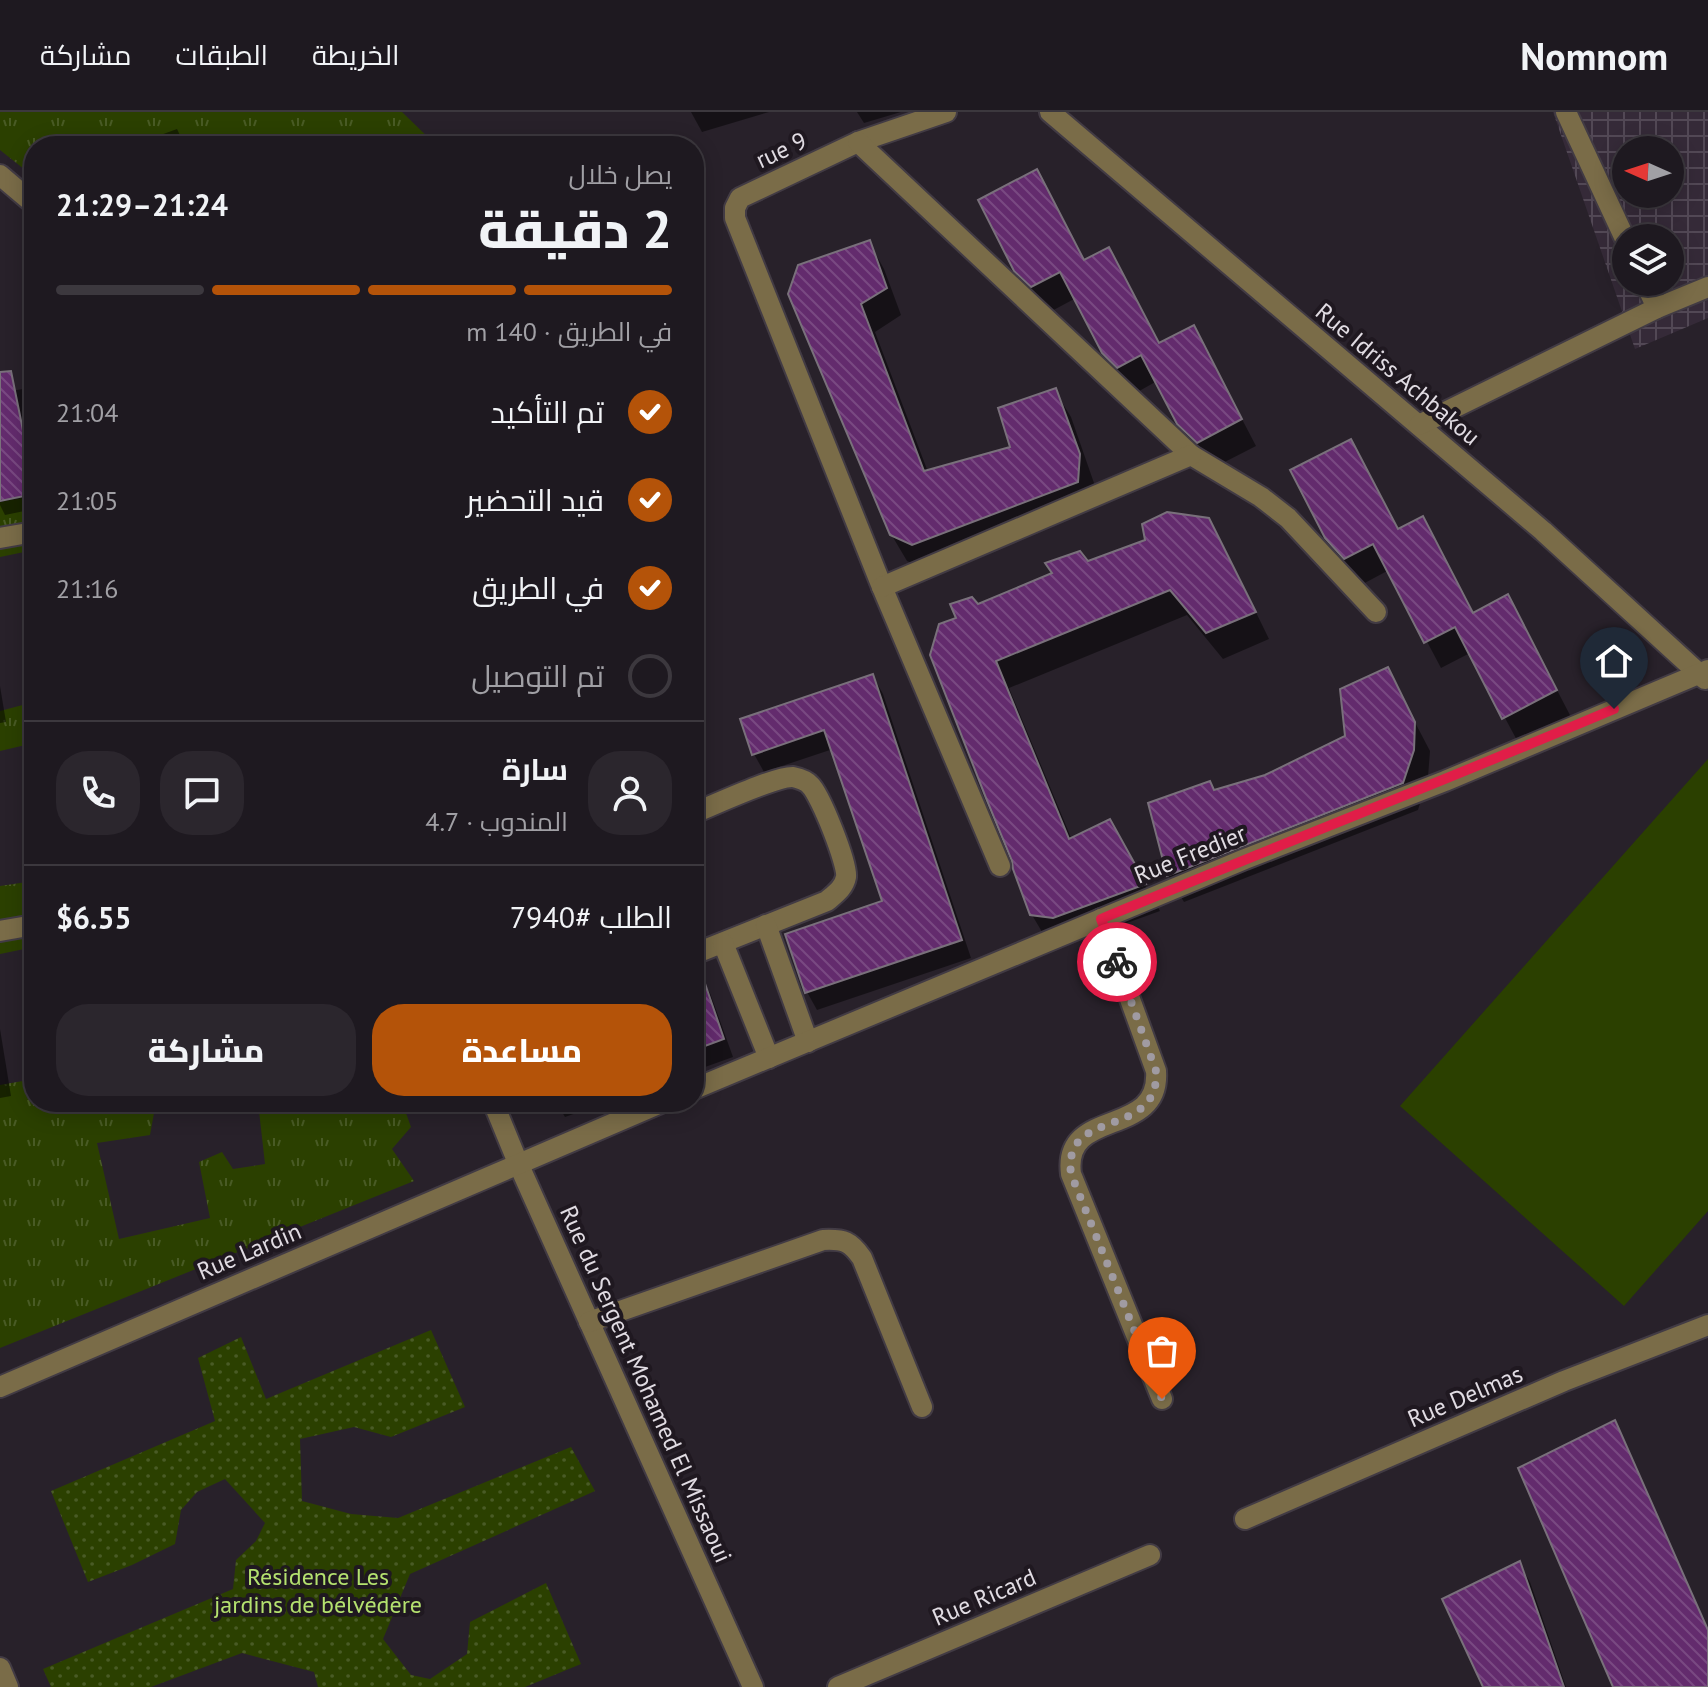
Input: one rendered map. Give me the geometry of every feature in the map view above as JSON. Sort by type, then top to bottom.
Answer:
[{"type":"street","name":"rue 9","points":[[882,587],[735,218],[735,208],[740,198],[858,142],[946,112]]},
{"type":"street","name":"Rue Idriss Achbakou","points":[[1050,112],[1543,531],[1705,675]]},
{"type":"street","points":[[1566,112],[1618,224]]},
{"type":"street","points":[[858,142],[1191,455],[1261,497],[1288,518],[1376,612]]},
{"type":"street","points":[[0,175],[24,195]]},
{"type":"street","points":[[1419,425],[1657,308],[1708,287]]},
{"type":"street","points":[[1651,296],[1657,308]]},
{"type":"street","points":[[1000,866],[882,587],[1191,455]]},
{"type":"street","points":[[0,538],[24,534]]},
{"type":"street","name":"Rue Fredier","points":[[704,1085],[1245,859],[1705,675]]},
{"type":"street","points":[[704,809],[779,779],[794,777],[809,783],[818,796],[844,860],[846,876],[839,891],[827,901],[704,950]]},
{"type":"street","points":[[1101,919],[1156,1071],[1157,1086],[1151,1100],[1139,1110],[1087,1134],[1075,1144],[1069,1159],[1071,1174],[1162,1399]]},
{"type":"street","points":[[766,925],[808,1042]]},
{"type":"street","points":[[0,931],[24,927]]},
{"type":"street","points":[[723,943],[769,1058]]},
{"type":"street","name":"Rue du Sergent Mohamed El Missaoui","points":[[497,1112],[753,1687]]},
{"type":"street","points":[[518,1163],[639,1112]]},
{"type":"street","name":"Rue Lardin","points":[[0,1387],[518,1163]]},
{"type":"street","points":[[589,1322],[823,1240],[839,1239],[853,1246],[862,1258],[922,1407]]},
{"type":"street","name":"Rue Delmas","points":[[1245,1519],[1564,1381],[1708,1325]]},
{"type":"street","name":"Rue Ricard","points":[[838,1687],[1150,1555]]},
{"type":"street","points":[[0,1668],[8,1687]]},
{"type":"shaded area","points":[[1553,112],[1708,112],[1708,318],[1635,349],[1617,296],[1684,296],[1684,224],[1612,224],[1612,283]]},
{"type":"green space","points":[[0,112],[402,112],[427,136],[24,136],[24,169],[0,150]]},
{"type":"green space","points":[[24,498],[24,552],[0,557],[0,502]]},
{"type":"green space","points":[[24,705],[24,745],[0,751],[0,711]]},
{"type":"green space","points":[[1708,759],[1708,1211],[1624,1306],[1400,1106]]},
{"type":"green space","points":[[24,882],[24,949],[0,954],[0,886]]},
{"type":"green space","points":[[24,1081],[24,1112],[154,1112],[150,1135],[97,1143],[119,1239],[210,1218],[199,1162],[222,1152],[233,1169],[265,1164],[259,1112],[406,1112],[411,1127],[392,1149],[414,1181],[0,1348],[0,1085]]},
{"type":"green space","name":"Résidence Les jardins de bélvédère","points":[[431,1330],[465,1407],[391,1437],[354,1427],[300,1439],[302,1501],[351,1514],[398,1518],[571,1447],[595,1491],[410,1574],[383,1639],[411,1675],[430,1679],[467,1654],[470,1622],[546,1583],[581,1664],[525,1687],[318,1687],[314,1672],[242,1653],[151,1687],[51,1687],[43,1669],[233,1589],[236,1560],[256,1541],[265,1523],[225,1479],[197,1492],[181,1510],[175,1544],[88,1582],[51,1491],[215,1421],[198,1358],[241,1337],[266,1399]]},
{"type":"building","points":[[1037,169],[1084,260],[1109,247],[1159,343],[1194,325],[1242,419],[1197,443],[1177,424],[1141,355],[1117,368],[1102,353],[1060,272],[1031,287],[1014,271],[978,200]]},
{"type":"building","points":[[870,240],[887,288],[861,304],[924,471],[1010,447],[998,408],[1056,388],[1080,454],[1078,482],[912,545],[890,535],[788,294],[798,265]]},
{"type":"building","points":[[11,371],[24,435],[24,496],[0,501],[0,372]]},
{"type":"building","points":[[1351,439],[1398,529],[1423,516],[1473,613],[1508,594],[1557,690],[1502,719],[1455,627],[1424,643],[1373,544],[1344,559],[1325,538],[1290,470]]},
{"type":"building","points":[[1167,512],[1209,518],[1256,612],[1206,633],[1170,590],[996,661],[1069,839],[1110,819],[1146,884],[1053,918],[1030,915],[1012,861],[930,655],[939,624],[956,618],[950,604],[972,597],[978,604],[1052,573],[1045,563],[1080,551],[1088,561],[1145,540],[1142,524]]},
{"type":"building","points":[[1388,667],[1415,722],[1414,750],[1403,783],[1167,876],[1148,803],[1210,781],[1214,790],[1265,775],[1345,736],[1340,689]]},
{"type":"building","points":[[873,674],[962,940],[805,993],[785,934],[882,901],[824,730],[752,755],[740,719]]},
{"type":"building","points":[[704,981],[724,1039],[704,1046]]},
{"type":"building","points":[[1615,1420],[1708,1630],[1708,1687],[1613,1687],[1518,1468]]},
{"type":"building","points":[[1520,1561],[1564,1687],[1483,1687],[1442,1599]]},
{"type":"way so far","points":[[1117,962],[1156,1071],[1157,1086],[1151,1100],[1139,1110],[1087,1134],[1075,1144],[1069,1159],[1071,1174],[1162,1399]]},
{"type":"route","points":[[1117,962],[1101,919],[1445,781],[1614,709]]}]
